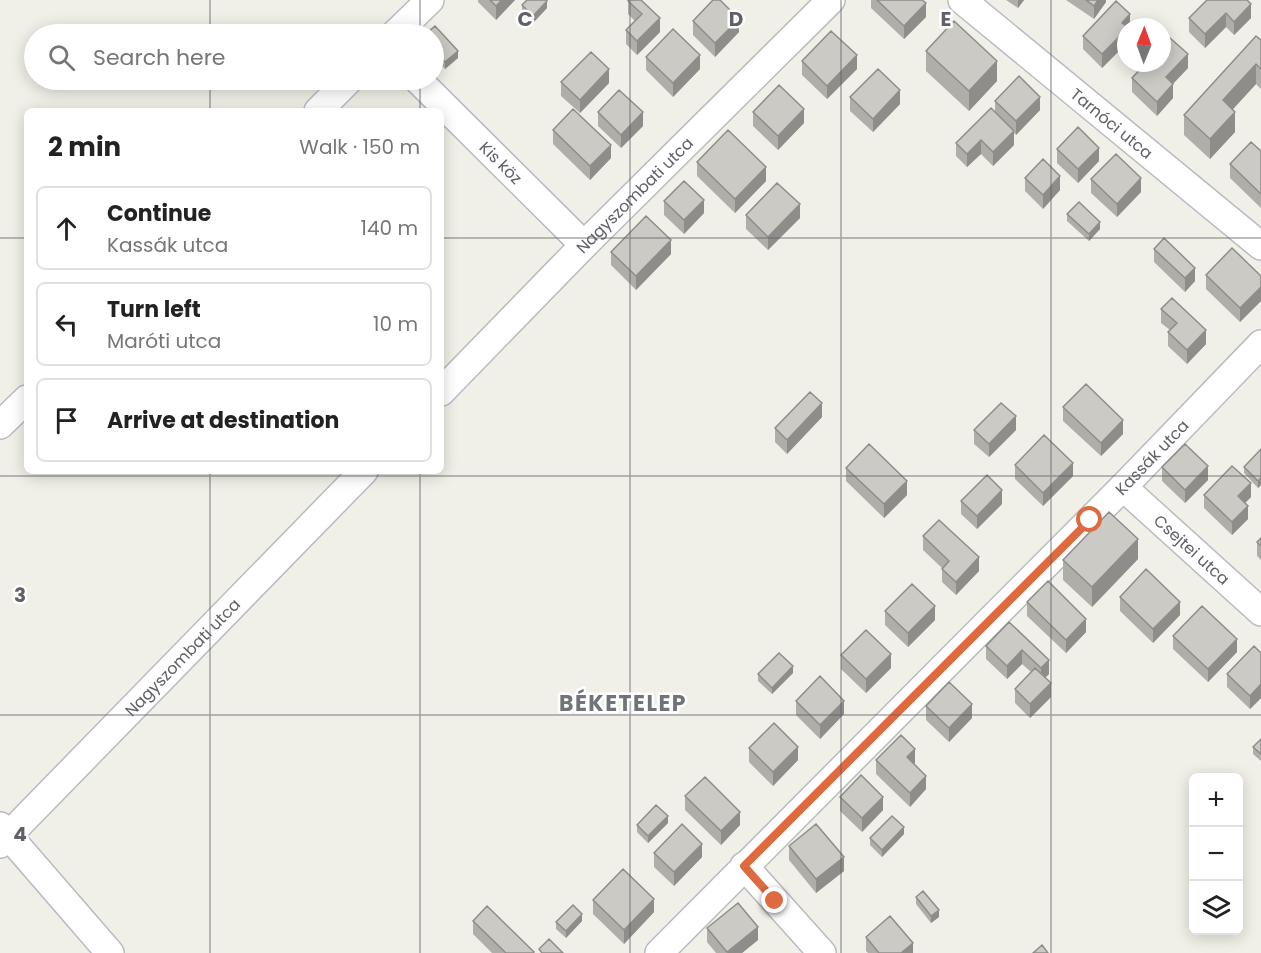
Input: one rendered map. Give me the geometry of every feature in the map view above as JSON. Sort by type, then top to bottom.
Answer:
[{"type":"street","points":[[405,24],[430,0]]},
{"type":"street","name":"Nagyszombati utca","points":[[444,389],[584,245],[831,0]]},
{"type":"street","name":"Tarnóci utca","points":[[962,0],[1261,246]]},
{"type":"street","points":[[321,108],[339,90]]},
{"type":"street","name":"Kis köz","points":[[428,90],[584,245]]},
{"type":"street","name":"Kassák utca","points":[[659,953],[1123,487],[1261,344]]},
{"type":"street","points":[[0,425],[24,402]]},
{"type":"street","name":"Nagyszombati utca","points":[[3,835],[361,474]]},
{"type":"street","name":"Csejtei utca","points":[[1123,487],[1261,612]]},
{"type":"street","points":[[3,835],[110,953]]},
{"type":"street","points":[[744,866],[822,953]]},
{"type":"building","points":[[490,0],[502,0],[496,6]]},
{"type":"building","points":[[527,0],[547,1],[533,16],[522,5]]},
{"type":"building","points":[[628,0],[641,0],[660,18],[637,41],[626,30],[642,14]]},
{"type":"building","points":[[713,0],[720,0],[739,19],[715,43],[693,21]]},
{"type":"building","points":[[877,0],[922,0],[926,3],[904,26]]},
{"type":"building","points":[[1086,0],[1098,0],[1094,6]]},
{"type":"building","points":[[1207,0],[1247,0],[1251,4],[1234,22],[1226,13],[1205,34],[1189,18]]},
{"type":"building","points":[[1116,1],[1130,14],[1126,18],[1117,18],[1117,39],[1102,54],[1083,36]]},
{"type":"building","points":[[954,21],[997,61],[969,91],[926,51]]},
{"type":"building","points":[[673,29],[700,55],[673,83],[646,57]]},
{"type":"building","points":[[831,31],[857,55],[827,86],[802,61]]},
{"type":"building","points":[[444,36],[458,51],[444,61]]},
{"type":"building","points":[[1256,36],[1261,40],[1261,69],[1256,64],[1223,100],[1235,112],[1210,139],[1184,115]]},
{"type":"building","points":[[1171,39],[1188,54],[1171,72]]},
{"type":"building","points":[[591,52],[609,69],[580,100],[561,82]]},
{"type":"building","points":[[878,69],[900,90],[873,119],[850,97]]},
{"type":"building","points":[[1138,72],[1171,72],[1166,77],[1173,84],[1157,102],[1132,78]]},
{"type":"building","points":[[1019,76],[1040,97],[1016,121],[995,101]]},
{"type":"building","points":[[779,85],[804,109],[778,136],[753,112]]},
{"type":"building","points":[[619,90],[643,112],[621,135],[598,112]]},
{"type":"building","points":[[991,108],[1014,131],[993,152],[981,140],[967,154],[956,143]]},
{"type":"building","points":[[573,109],[611,145],[590,166],[553,130]]},
{"type":"building","points":[[1078,127],[1099,148],[1078,169],[1057,149]]},
{"type":"building","points":[[728,130],[766,167],[735,199],[697,162]]},
{"type":"building","points":[[1251,142],[1261,151],[1261,194],[1230,164]]},
{"type":"building","points":[[1116,154],[1141,178],[1117,204],[1091,179]]},
{"type":"building","points":[[1043,159],[1060,176],[1043,195],[1025,178]]},
{"type":"building","points":[[684,181],[704,200],[684,220],[664,201]]},
{"type":"building","points":[[777,183],[800,204],[768,237],[746,215]]},
{"type":"building","points":[[1079,202],[1100,222],[1089,234],[1067,214]]},
{"type":"building","points":[[646,216],[671,240],[636,276],[611,252]]},
{"type":"building","points":[[1164,238],[1195,268],[1185,278],[1154,249]]},
{"type":"building","points":[[1232,248],[1261,276],[1261,287],[1240,308],[1206,275]]},
{"type":"building","points":[[1172,298],[1206,330],[1187,350],[1168,332],[1177,323],[1161,309]]},
{"type":"building","points":[[1086,384],[1123,420],[1101,443],[1063,407]]},
{"type":"building","points":[[810,392],[822,403],[787,440],[775,428]]},
{"type":"building","points":[[1001,403],[1016,416],[989,444],[974,430]]},
{"type":"building","points":[[1044,435],[1073,463],[1043,493],[1015,465]]},
{"type":"building","points":[[869,444],[907,481],[884,504],[846,468]]},
{"type":"building","points":[[1185,444],[1208,466],[1185,490],[1162,467]]},
{"type":"building","points":[[1261,449],[1261,478],[1258,481],[1244,467]]},
{"type":"building","points":[[1232,466],[1251,483],[1238,496],[1248,506],[1232,522],[1204,495]]},
{"type":"building","points":[[987,475],[1002,490],[977,516],[961,501]]},
{"type":"building","points":[[1109,512],[1138,539],[1092,587],[1063,560]]},
{"type":"building","points":[[939,520],[979,557],[956,582],[942,569],[949,561],[923,536]]},
{"type":"building","points":[[1146,569],[1180,602],[1153,629],[1120,597]]},
{"type":"building","points":[[1048,581],[1086,619],[1066,640],[1027,602]]},
{"type":"building","points":[[912,584],[935,606],[908,633],[885,611]]},
{"type":"building","points":[[1202,606],[1237,639],[1208,669],[1173,636]]},
{"type":"building","points":[[1009,622],[1049,660],[1041,668],[1022,650],[1007,666],[986,646]]},
{"type":"building","points":[[866,630],[891,654],[866,679],[841,655]]},
{"type":"building","points":[[1254,646],[1261,653],[1261,684],[1250,696],[1227,674]]},
{"type":"building","points":[[779,653],[793,666],[772,688],[758,674]]},
{"type":"building","points":[[1035,668],[1051,683],[1030,704],[1015,689]]},
{"type":"building","points":[[820,676],[844,701],[820,725],[796,701]]},
{"type":"building","points":[[949,682],[972,704],[949,728],[926,706]]},
{"type":"building","points":[[774,723],[798,747],[773,772],[749,748]]},
{"type":"building","points":[[901,735],[915,749],[907,757],[926,776],[910,793],[876,760]]},
{"type":"building","points":[[1261,739],[1261,754],[1253,747]]},
{"type":"building","points":[[861,775],[883,797],[862,818],[840,797]]},
{"type":"building","points":[[705,777],[740,812],[721,831],[685,796]]},
{"type":"building","points":[[656,805],[668,816],[648,836],[637,825]]},
{"type":"building","points":[[892,816],[904,827],[882,850],[870,838]]},
{"type":"building","points":[[682,824],[702,844],[674,872],[654,853]]},
{"type":"building","points":[[816,824],[844,857],[816,879],[789,846]]},
{"type":"building","points":[[623,869],[654,899],[624,930],[593,900]]},
{"type":"building","points":[[923,891],[939,910],[931,916],[916,897]]},
{"type":"building","points":[[738,903],[758,927],[727,952],[707,928]]},
{"type":"building","points":[[573,905],[582,914],[566,931],[556,922]]},
{"type":"building","points":[[487,906],[533,953],[506,953],[473,921]]},
{"type":"building","points":[[890,916],[913,943],[901,953],[879,953],[866,937]]},
{"type":"building","points":[[549,939],[563,953],[542,953],[539,949]]},
{"type":"building","points":[[1042,945],[1048,953],[1033,953]]},
{"type":"district","name":"BÉKETELEP","points":[[623,703]]},
{"type":"route","points":[[775,901],[744,866],[1090,520]]}]
